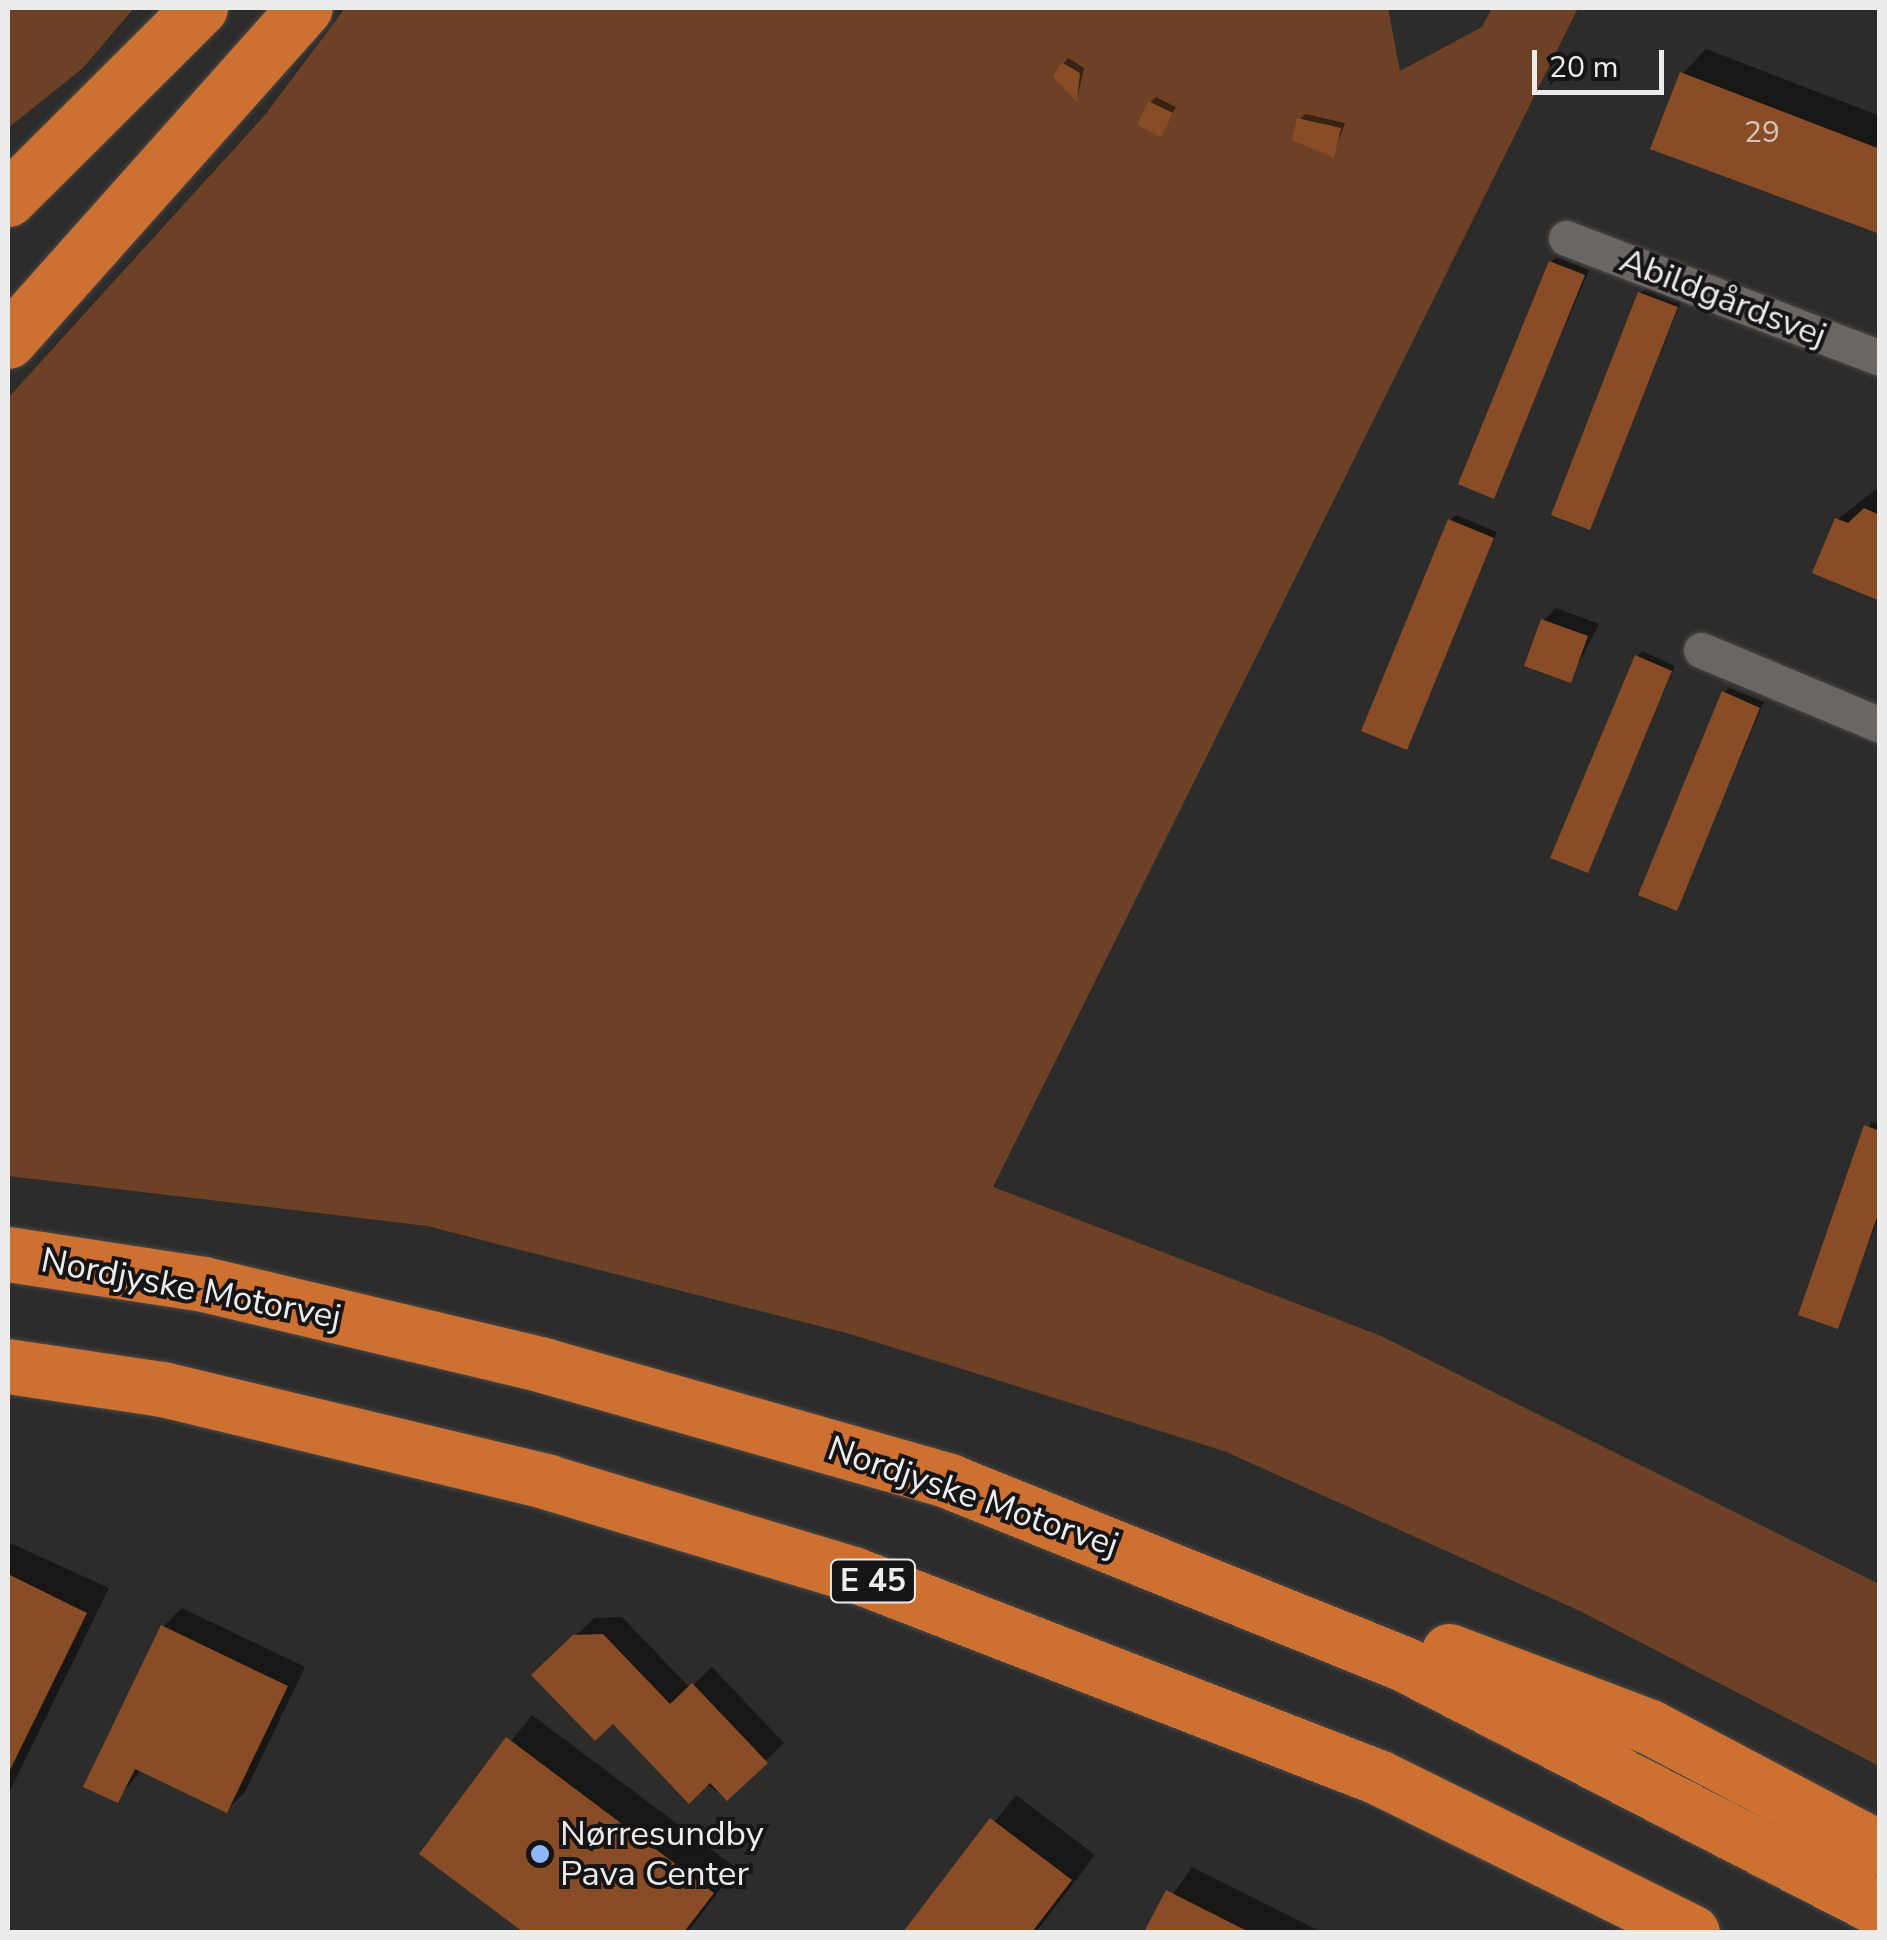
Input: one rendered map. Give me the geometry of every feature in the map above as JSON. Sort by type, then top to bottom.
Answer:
[{"type":"highway","points":[[8,199],[200,8]]},
{"type":"highway","points":[[8,341],[305,8]]},
{"type":"highway","name":"Nordjyske Motorvej","points":[[8,1254],[204,1284],[543,1365],[948,1481],[1168,1566],[1404,1664],[1880,1908]]},
{"type":"highway","name":"E 45","points":[[8,1366],[162,1389],[528,1477],[853,1574],[1378,1777],[1692,1932]]},
{"type":"highway","points":[[1168,1566],[1413,1638],[1650,1727],[1880,1849]]},
{"type":"street","name":"Abildgårdsvej","points":[[1566,238],[1880,358]]},
{"type":"street","points":[[1701,650],[1880,726]]},
{"type":"shaded area","points":[[8,8],[134,8],[83,68],[8,128]]},
{"type":"shaded area","points":[[345,8],[1388,8],[1400,71],[1482,27],[1492,8],[1578,8],[993,1187],[1381,1336],[1879,1584],[1879,1766],[1580,1611],[1224,1451],[850,1334],[427,1226],[8,1176],[8,398],[265,115]]},
{"type":"building","points":[[1061,62],[1080,73],[1077,102],[1053,77]]},
{"type":"building","points":[[1680,72],[1880,149],[1880,234],[1650,149]]},
{"type":"building","points":[[1148,101],[1173,113],[1161,137],[1137,125]]},
{"type":"building","points":[[1297,118],[1341,128],[1334,158],[1292,140]]},
{"type":"building","points":[[1549,261],[1585,275],[1494,499],[1458,484]]},
{"type":"building","points":[[1638,292],[1678,307],[1590,530],[1551,515]]},
{"type":"building","points":[[1864,508],[1880,515],[1880,601],[1812,573],[1835,518],[1848,523]]},
{"type":"building","points":[[1448,519],[1494,538],[1407,750],[1361,731]]},
{"type":"building","points":[[1541,619],[1588,636],[1571,683],[1524,666]]},
{"type":"building","points":[[1635,655],[1672,671],[1588,873],[1550,858]]},
{"type":"building","points":[[1722,691],[1760,708],[1677,911],[1638,895]]},
{"type":"building","points":[[1864,1125],[1880,1131],[1880,1209],[1838,1329],[1798,1315]]},
{"type":"building","points":[[8,1574],[87,1613],[8,1774]]},
{"type":"building","points":[[161,1625],[288,1686],[227,1813],[135,1769],[118,1803],[83,1787]]},
{"type":"building","points":[[603,1634],[670,1704],[692,1683],[768,1763],[727,1801],[710,1783],[689,1804],[613,1724],[595,1741],[531,1675],[573,1635]]},
{"type":"building","points":[[506,1737],[714,1893],[684,1932],[523,1932],[419,1854]]},
{"type":"building","points":[[990,1818],[1072,1880],[1032,1932],[903,1932]]},
{"type":"building","points":[[1166,1890],[1249,1932],[1144,1932]]},
{"type":"place","name":"Nørresundby Pava Center","points":[[540,1854]]}]
